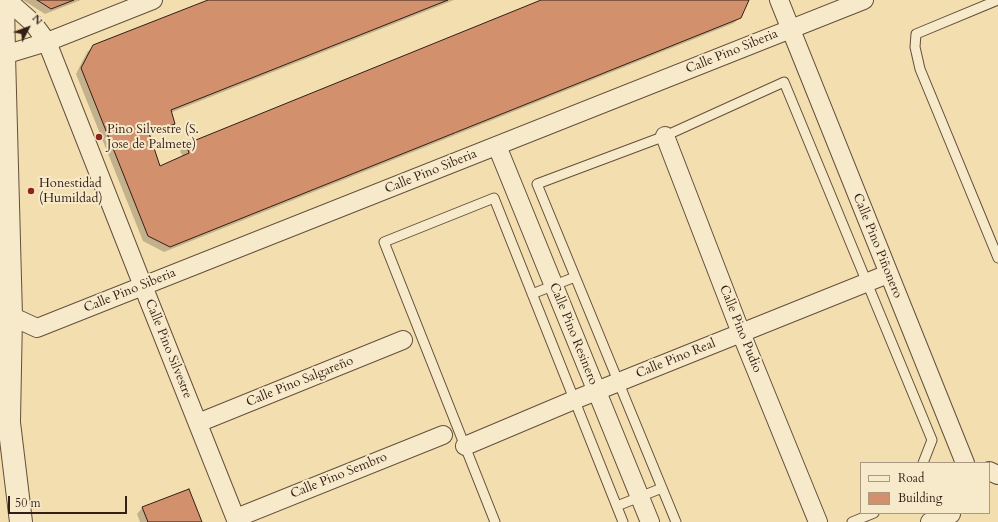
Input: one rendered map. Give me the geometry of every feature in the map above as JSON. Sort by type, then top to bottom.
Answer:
[{"type":"street","points":[[3,0],[2,57],[5,319],[9,420],[21,522]]},
{"type":"street","name":"Calle Pino Silvestre","points":[[7,0],[32,23],[47,42],[237,520]]},
{"type":"street","points":[[2,57],[47,42],[153,0]]},
{"type":"street","name":"Calle Pino Piñonero","points":[[780,0],[964,462]]},
{"type":"street","name":"Calle Pino Siberia","points":[[5,319],[37,328],[864,0]]},
{"type":"street","name":"Calle Pino Pudio","points":[[664,136],[741,333],[818,522]]},
{"type":"street","name":"Calle Pino Resinero","points":[[497,146],[650,522]]},
{"type":"street","name":"Calle Pino Real","points":[[465,446],[574,400],[888,274]]},
{"type":"street","points":[[0,340],[2,389],[9,420]]},
{"type":"street","name":"Calle Pino Salgareño","points":[[198,423],[403,340]]},
{"type":"street","name":"Calle Pino Sembro","points":[[237,520],[443,435]]},
{"type":"street","points":[[930,522],[953,516]]},
{"type":"lane","points":[[998,0],[916,34],[915,47],[920,69],[998,258]]},
{"type":"lane","points":[[676,522],[538,184],[664,136],[784,82],[932,440],[924,462]]},
{"type":"lane","points":[[495,522],[384,242],[494,198],[623,522]]},
{"type":"lane","points":[[532,294],[575,277]]},
{"type":"lane","points":[[617,506],[662,488]]},
{"type":"lane","points":[[852,522],[873,516]]},
{"type":"building","points":[[37,0],[74,0],[51,9]]},
{"type":"building","points":[[208,0],[448,0],[171,110],[175,124],[149,133],[160,166],[189,153],[186,144],[541,0],[749,0],[741,18],[170,247],[148,236],[81,68],[93,45]]},
{"type":"building","points":[[189,489],[202,522],[148,522],[142,507]]},
{"type":"place","name":"Pino Silvestre (S. Jose de Palmete)","points":[[99,137]]},
{"type":"place","name":"Honestidad (Humildad)","points":[[31,191]]}]
